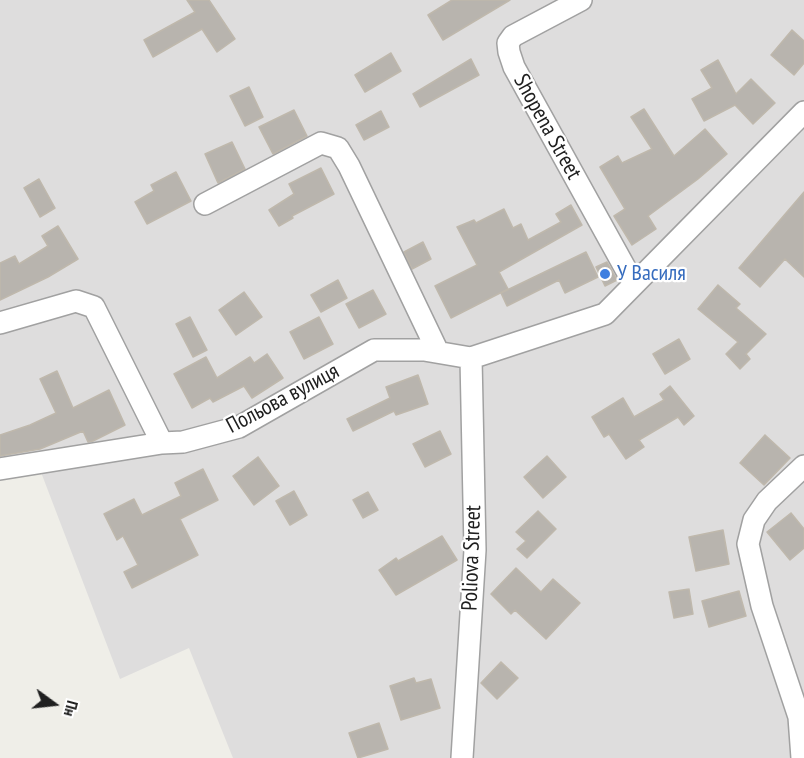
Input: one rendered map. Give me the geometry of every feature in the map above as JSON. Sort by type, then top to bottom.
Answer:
[{"type":"street","name":"Shopena Street","points":[[581,0],[513,36],[508,43],[509,52],[514,67],[634,284]]},
{"type":"street","points":[[471,358],[605,314],[803,115]]},
{"type":"street","points":[[205,204],[321,143],[338,148],[349,166],[438,352]]},
{"type":"street","points":[[0,323],[76,301],[94,307],[162,443]]},
{"type":"street","name":"Польова вулиця","points":[[0,469],[162,443],[183,442],[239,428],[374,350],[424,350],[471,358]]},
{"type":"street","name":"Poliova Street","points":[[462,758],[475,550],[471,358]]},
{"type":"street","points":[[802,758],[799,717],[762,606],[748,544],[754,520],[767,501],[804,466]]},
{"type":"shaded area","points":[[0,0],[804,0],[804,758],[233,758],[189,648],[120,679],[39,467],[0,475]]},
{"type":"building","points":[[187,0],[209,0],[235,39],[217,52],[202,29],[153,57],[144,40],[195,12]]},
{"type":"building","points":[[452,0],[510,0],[443,40],[428,15]]},
{"type":"building","points":[[792,30],[804,41],[804,63],[794,75],[771,55]]},
{"type":"building","points":[[391,53],[401,71],[365,92],[355,75]]},
{"type":"building","points":[[471,59],[479,75],[420,107],[413,94]]},
{"type":"building","points":[[718,60],[736,94],[751,79],[775,103],[753,124],[735,105],[704,121],[692,99],[712,88],[701,70]]},
{"type":"building","points":[[249,87],[263,117],[245,126],[230,96]]},
{"type":"building","points":[[644,109],[674,156],[705,129],[727,154],[648,216],[656,229],[632,245],[614,216],[625,209],[600,167],[618,156],[622,163],[652,149],[631,117]]},
{"type":"building","points":[[294,110],[307,136],[273,154],[259,127]]},
{"type":"building","points":[[381,111],[389,127],[364,140],[356,125]]},
{"type":"building","points":[[232,142],[245,169],[218,183],[205,154]]},
{"type":"building","points":[[321,168],[334,194],[292,216],[293,218],[279,226],[269,210],[294,194],[289,184]]},
{"type":"building","points":[[176,172],[191,201],[147,224],[135,202],[154,191],[151,185]]},
{"type":"building","points":[[39,179],[55,208],[40,217],[24,188]]},
{"type":"building","points":[[804,192],[804,277],[785,259],[760,287],[739,268]]},
{"type":"building","points":[[571,205],[582,225],[499,272],[508,289],[451,318],[435,286],[477,265],[457,227],[474,220],[476,223],[504,209],[513,228],[521,224],[528,240],[561,222],[556,214]]},
{"type":"building","points":[[58,226],[78,259],[48,277],[0,300],[0,263],[15,256],[19,264],[48,246],[42,236]]},
{"type":"building","points":[[423,242],[431,259],[412,269],[404,252]]},
{"type":"building","points":[[586,252],[598,277],[565,293],[559,280],[507,306],[501,293]]},
{"type":"building","points":[[607,262],[617,280],[605,286],[596,267]]},
{"type":"building","points":[[338,280],[347,298],[321,312],[311,295]]},
{"type":"building","points":[[718,285],[740,304],[736,308],[766,334],[746,354],[750,359],[740,369],[726,354],[738,342],[698,309]]},
{"type":"building","points":[[373,290],[386,314],[359,328],[346,304]]},
{"type":"building","points":[[244,292],[262,317],[236,335],[219,310]]},
{"type":"building","points":[[190,317],[207,350],[193,357],[176,324]]},
{"type":"building","points":[[319,317],[333,344],[304,359],[290,332]]},
{"type":"building","points":[[679,339],[690,359],[665,374],[653,354]]},
{"type":"building","points":[[267,354],[283,378],[252,398],[244,386],[213,402],[210,398],[192,408],[174,374],[206,357],[217,378],[250,357],[254,363]]},
{"type":"building","points":[[57,371],[73,408],[109,390],[125,425],[93,441],[88,442],[83,431],[40,449],[0,456],[0,435],[56,413],[40,379]]},
{"type":"building","points":[[418,375],[428,404],[396,415],[394,411],[353,431],[347,419],[390,398],[386,387]]},
{"type":"building","points":[[670,386],[694,416],[684,425],[678,417],[639,440],[644,447],[626,459],[609,434],[604,437],[592,417],[623,398],[634,417],[664,400],[660,394]]},
{"type":"building","points":[[440,431],[451,454],[425,467],[413,444]]},
{"type":"building","points":[[765,435],[790,458],[764,485],[740,463]]},
{"type":"building","points":[[547,456],[566,477],[543,498],[524,477]]},
{"type":"building","points":[[258,457],[279,486],[254,505],[233,476]]},
{"type":"building","points":[[203,469],[218,500],[180,519],[198,555],[132,588],[124,572],[138,565],[123,536],[117,540],[104,514],[134,499],[142,515],[181,496],[175,483]]},
{"type":"building","points":[[294,491],[307,515],[290,525],[276,501]]},
{"type":"building","points":[[368,492],[378,510],[363,518],[353,500]]},
{"type":"building","points":[[538,511],[556,529],[527,558],[517,549],[526,541],[516,532]]},
{"type":"building","points":[[791,513],[804,529],[804,548],[790,560],[767,532]]},
{"type":"building","points":[[723,530],[729,564],[696,571],[689,537]]},
{"type":"building","points":[[442,536],[457,560],[396,595],[379,570],[396,558],[398,561]]},
{"type":"building","points":[[516,568],[541,592],[553,579],[580,603],[546,639],[515,610],[511,614],[491,594]]},
{"type":"building","points":[[689,589],[693,614],[674,618],[669,592]]},
{"type":"building","points":[[739,591],[746,616],[709,627],[702,601]]},
{"type":"building","points":[[501,662],[518,678],[497,699],[481,683]]},
{"type":"building","points":[[414,678],[416,683],[431,679],[440,708],[401,720],[390,686]]},
{"type":"building","points":[[379,723],[388,749],[358,758],[349,733]]},
{"type":"place","name":"У Василя","points":[[605,274]]}]
